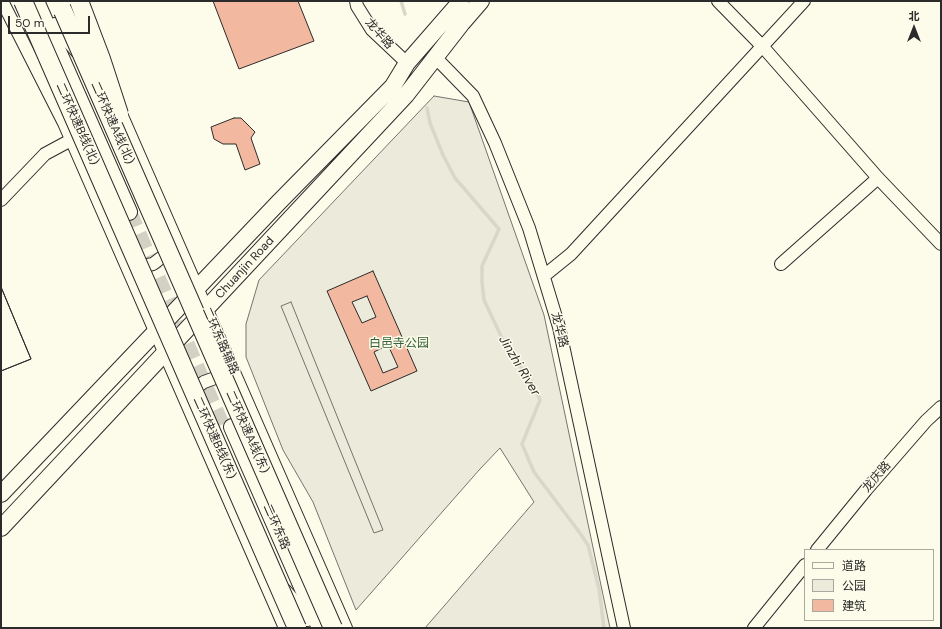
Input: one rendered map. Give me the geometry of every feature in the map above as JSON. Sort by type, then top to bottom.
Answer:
[{"type":"highway","points":[[13,1],[75,134]]},
{"type":"highway","name":"二环快速B线(北)","points":[[23,1],[75,134],[125,249]]},
{"type":"highway","points":[[79,1],[101,58],[138,170],[166,233]]},
{"type":"highway","name":"二环快速A线(北)","points":[[55,21],[166,233]]},
{"type":"highway","name":"二环快速A线(东)","points":[[166,233],[333,628]]},
{"type":"highway","name":"二环快速B线(东)","points":[[125,249],[310,624]]},
{"type":"main road","points":[[36,1],[55,21]]},
{"type":"main road","points":[[45,1],[55,21],[133,211]]},
{"type":"main road","name":"Chuanjin Road","points":[[2,491],[279,202],[393,86],[407,62],[461,1]]},
{"type":"main road","name":"Chuanjin Road","points":[[1,528],[401,101],[435,56],[481,1]]},
{"type":"main road","name":"二环东路","points":[[228,429],[310,624]]},
{"type":"street","points":[[2,1],[45,84],[75,134]]},
{"type":"street","points":[[86,1],[106,74],[123,119]]},
{"type":"street","name":"龙华路","points":[[356,1],[357,6],[372,30],[407,62]]},
{"type":"street","points":[[718,1],[762,47],[878,178],[941,244]]},
{"type":"street","points":[[544,276],[571,254],[804,1]]},
{"type":"street","points":[[55,21],[55,53],[60,104],[65,121],[75,134]]},
{"type":"street","points":[[55,21],[64,37],[103,85],[123,119]]},
{"type":"street","name":"龙华路","points":[[435,56],[473,96],[495,143],[529,228],[559,326],[624,628]]},
{"type":"street","name":"二环东路辅路","points":[[123,119],[166,233],[197,288],[346,628]]},
{"type":"street","points":[[1,200],[45,154],[75,134]]},
{"type":"street","points":[[782,264],[878,178]]},
{"type":"street","points":[[125,249],[123,257],[132,264],[142,266],[153,264],[170,250],[173,241],[166,233]]},
{"type":"street","points":[[125,249],[155,332],[285,628]]},
{"type":"street","points":[[191,414],[189,402],[192,392],[200,384],[210,379],[220,378],[231,380],[236,383],[243,393]]},
{"type":"street","name":"龙庆路","points":[[818,549],[911,438],[941,407]]},
{"type":"street","points":[[293,507],[305,545],[310,600],[310,624]]},
{"type":"street","points":[[241,529],[260,560],[294,600],[310,624]]},
{"type":"street","points":[[754,628],[804,566]]},
{"type":"green space","name":"白邑寺公园","points":[[434,96],[469,102],[544,315],[610,628],[425,628],[534,502],[500,448],[356,610],[313,502],[283,450],[246,357],[246,324],[259,280]]},
{"type":"shaded area","points":[[291,302],[383,530],[374,533],[281,306]]},
{"type":"building","points":[[213,1],[298,1],[314,41],[239,69]]},
{"type":"building","points":[[234,118],[241,118],[255,132],[251,138],[260,164],[245,170],[236,144],[223,144],[214,139],[211,127]]},
{"type":"building","points":[[373,271],[417,371],[371,391],[327,291]],"holes":[[[367,296],[376,317],[362,323],[352,302]],[[388,345],[398,367],[383,373],[374,352]]]},
{"type":"building","points":[[1,287],[31,359],[1,371]]},
{"type":"building","points":[[1,287],[31,359],[1,371]]},
{"type":"waterway","name":"Jinzhi River","points":[[401,1],[405,14]]},
{"type":"waterway","name":"Jinzhi River","points":[[427,108],[430,123],[443,155],[455,178],[499,229],[482,266],[484,300],[508,351],[533,383],[540,400],[522,444],[534,472],[588,545],[599,589],[604,628]]},
{"type":"tunnel","points":[[129,212],[224,430]]}]
